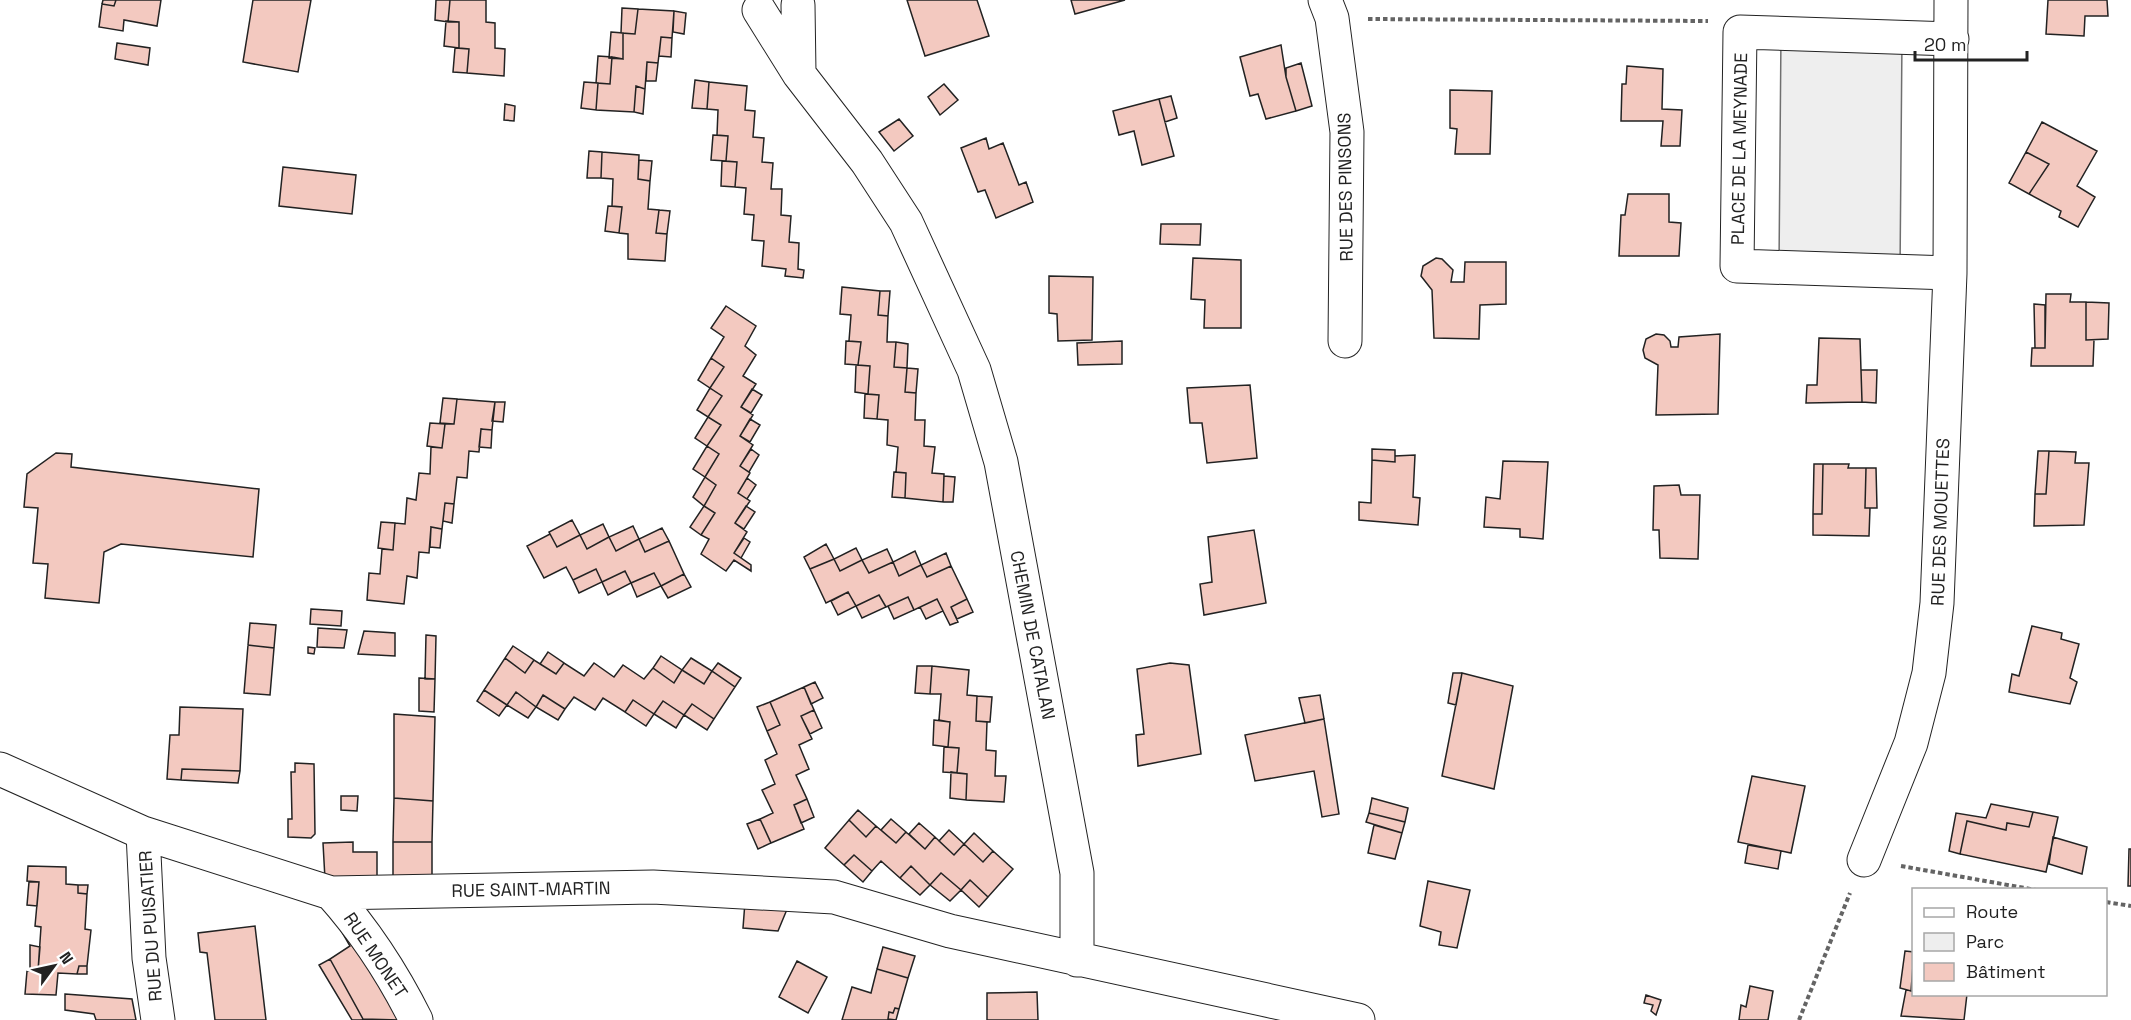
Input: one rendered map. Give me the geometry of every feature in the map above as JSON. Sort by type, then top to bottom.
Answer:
[{"type":"street","name":"RUE DES MOUETTES","points":[[1864,860],[1911,743],[1929,674],[1937,603],[1950,273],[1951,0]]},
{"type":"street","points":[[752,5],[785,12],[801,3]]},
{"type":"street","points":[[799,74],[801,3]]},
{"type":"street","name":"CHEMIN DE CATALAN","points":[[752,5],[799,74],[867,162],[906,222],[974,370],[1001,462],[1077,873],[1077,960]]},
{"type":"street","name":"RUE DES PINSONS","points":[[1328,9],[1347,132],[1345,341]]},
{"type":"street","name":"PLACE DE LA MEYNADE","points":[[1950,273],[1737,266],[1740,32],[1952,39]]},
{"type":"street","name":"RUE SAINT-MARTIN","points":[[0,769],[143,833],[331,893],[653,887],[834,897],[950,931],[1077,960]]},
{"type":"street","name":"RUE DU PUISATIER","points":[[143,833],[149,958],[158,1020]]},
{"type":"street","name":"RUE MONET","points":[[331,893],[350,914],[397,981],[416,1020]]},
{"type":"street","points":[[1077,960],[1358,1020]]},
{"type":"path","points":[[1328,9],[1703,20],[1740,32]]},
{"type":"path","points":[[1798,1020],[1864,860],[2025,888]]},
{"type":"path","points":[[2107,902],[2131,906]]},
{"type":"green space","points":[[1781,33],[1902,38],[1900,272],[1779,266]]},
{"type":"building","points":[[103,0],[116,0],[114,6],[102,4]]},
{"type":"building","points":[[116,0],[161,0],[157,26],[124,20],[123,31],[99,27],[102,4],[114,6]]},
{"type":"building","points":[[253,0],[311,0],[298,72],[243,62]]},
{"type":"building","points":[[436,0],[450,0],[448,22],[435,20]]},
{"type":"building","points":[[450,0],[486,0],[486,22],[495,23],[495,48],[505,49],[504,76],[467,73],[469,49],[459,48],[459,22],[448,22]]},
{"type":"building","points":[[907,0],[977,0],[989,36],[925,56]]},
{"type":"building","points":[[1071,0],[1125,0],[1075,14]]},
{"type":"building","points":[[2048,0],[2107,0],[2108,16],[2085,16],[2084,36],[2046,34]]},
{"type":"building","points":[[622,8],[638,9],[635,34],[621,33]]},
{"type":"building","points":[[638,9],[674,11],[672,38],[661,37],[658,63],[647,62],[645,89],[636,86],[634,112],[596,110],[598,83],[610,84],[612,57],[623,59],[623,33],[635,34]]},
{"type":"building","points":[[674,11],[686,13],[684,34],[673,32]]},
{"type":"building","points":[[446,21],[459,22],[459,48],[444,46]]},
{"type":"building","points":[[611,32],[623,33],[623,59],[609,58]]},
{"type":"building","points":[[661,37],[672,38],[671,57],[659,56]]},
{"type":"building","points":[[117,43],[150,48],[148,65],[115,59]]},
{"type":"building","points":[[1281,45],[1286,77],[1296,111],[1266,119],[1258,94],[1250,96],[1240,57]]},
{"type":"building","points":[[455,48],[469,49],[467,73],[453,72]]},
{"type":"building","points":[[598,56],[612,57],[610,84],[596,83]]},
{"type":"building","points":[[647,62],[658,63],[656,81],[646,81]]},
{"type":"building","points":[[1301,63],[1312,106],[1296,111],[1286,77],[1286,68]]},
{"type":"building","points":[[1627,66],[1663,69],[1662,109],[1682,110],[1680,146],[1661,146],[1663,121],[1621,121],[1622,84],[1626,84]]},
{"type":"building","points":[[695,80],[709,82],[707,109],[692,108]]},
{"type":"building","points":[[584,82],[598,83],[596,110],[581,108]]},
{"type":"building","points":[[709,82],[747,86],[745,110],[755,111],[753,137],[764,138],[762,162],[773,163],[771,189],[782,189],[781,215],[791,216],[789,242],[799,243],[798,269],[804,270],[803,278],[785,276],[786,269],[762,266],[764,241],[752,240],[754,215],[744,214],[746,188],[735,187],[737,162],[726,161],[728,136],[717,135],[718,110],[707,109]]},
{"type":"building","points":[[944,84],[958,100],[940,115],[928,97]]},
{"type":"building","points":[[636,86],[645,89],[643,114],[634,112]]},
{"type":"building","points":[[1450,90],[1492,91],[1490,154],[1455,154],[1457,129],[1450,128]]},
{"type":"building","points":[[1171,96],[1177,118],[1165,122],[1159,99]]},
{"type":"building","points":[[1159,99],[1174,156],[1142,165],[1134,131],[1119,135],[1113,111]]},
{"type":"building","points":[[505,104],[515,106],[514,121],[504,120]]},
{"type":"building","points":[[899,119],[913,136],[894,151],[879,132]]},
{"type":"building","points":[[2042,122],[2097,151],[2077,186],[2095,197],[2078,227],[2059,217],[2061,211],[2029,194],[2049,164],[2026,152]]},
{"type":"building","points":[[713,135],[728,136],[726,161],[711,160]]},
{"type":"building","points":[[986,138],[989,149],[1003,143],[1019,185],[1026,182],[1033,202],[996,218],[985,190],[978,192],[961,148]]},
{"type":"building","points":[[589,151],[602,152],[601,178],[587,178]]},
{"type":"building","points":[[602,152],[639,155],[638,179],[650,181],[648,209],[659,210],[656,233],[667,234],[665,261],[628,259],[628,234],[619,233],[622,207],[612,206],[613,179],[601,178]]},
{"type":"building","points":[[2026,152],[2049,164],[2029,194],[2009,183]]},
{"type":"building","points":[[639,160],[652,161],[650,181],[638,179]]},
{"type":"building","points":[[722,161],[737,162],[735,187],[721,186]]},
{"type":"building","points":[[283,167],[356,175],[352,214],[279,206]]},
{"type":"building","points":[[1628,194],[1669,194],[1669,222],[1681,223],[1679,256],[1619,256],[1621,215],[1625,215]]},
{"type":"building","points":[[608,206],[622,207],[619,233],[605,231]]},
{"type":"building","points":[[659,210],[670,211],[667,234],[656,233]]},
{"type":"building","points":[[1161,224],[1201,224],[1200,245],[1160,244]]},
{"type":"building","points":[[1193,258],[1241,260],[1241,328],[1204,328],[1205,300],[1191,299]]},
{"type":"building","points":[[1436,258],[1442,259],[1453,270],[1451,282],[1464,282],[1465,262],[1506,262],[1506,304],[1480,305],[1479,339],[1434,338],[1432,290],[1421,276],[1423,266]]},
{"type":"building","points":[[1049,276],[1093,277],[1092,340],[1058,341],[1057,314],[1049,313]]},
{"type":"building","points":[[842,287],[880,291],[878,315],[888,316],[887,342],[896,342],[894,367],[907,368],[905,392],[916,393],[915,420],[925,420],[924,446],[935,447],[932,473],[944,474],[943,502],[905,498],[906,473],[896,472],[898,447],[887,445],[888,420],[877,419],[879,395],[868,394],[870,366],[858,365],[861,342],[849,341],[851,315],[840,314]]},
{"type":"building","points":[[880,291],[890,291],[888,316],[878,315]]},
{"type":"building","points":[[2046,294],[2071,294],[2070,302],[2086,302],[2086,340],[2094,340],[2093,366],[2031,366],[2032,348],[2045,348]]},
{"type":"building","points":[[2086,302],[2109,303],[2108,339],[2086,340]]},
{"type":"building","points":[[2034,304],[2045,305],[2045,348],[2035,348]]},
{"type":"building","points":[[726,306],[756,326],[745,346],[756,355],[743,376],[756,384],[741,407],[753,415],[740,436],[753,445],[740,466],[750,473],[738,493],[750,501],[735,523],[747,532],[734,553],[751,565],[751,571],[734,560],[726,571],[701,554],[709,539],[701,535],[715,513],[704,506],[716,485],[705,477],[719,454],[707,446],[721,425],[708,417],[722,396],[710,388],[724,367],[711,358],[724,337],[711,328]]},
{"type":"building","points":[[1656,334],[1664,335],[1670,341],[1671,347],[1678,347],[1679,337],[1720,334],[1718,414],[1656,415],[1658,365],[1645,358],[1643,350],[1646,339]]},
{"type":"building","points":[[1819,338],[1860,339],[1862,402],[1806,403],[1807,385],[1817,385]]},
{"type":"building","points":[[846,341],[861,342],[858,365],[845,364]]},
{"type":"building","points":[[1122,341],[1122,364],[1078,365],[1077,343]]},
{"type":"building","points":[[896,342],[908,344],[907,368],[894,367]]},
{"type":"building","points":[[711,358],[724,367],[710,388],[698,380]]},
{"type":"building","points":[[856,365],[870,366],[868,394],[855,392]]},
{"type":"building","points":[[907,368],[918,369],[916,393],[905,392]]},
{"type":"building","points":[[1861,370],[1877,370],[1876,403],[1862,402]]},
{"type":"building","points":[[1250,385],[1257,458],[1207,463],[1202,423],[1190,423],[1187,388]]},
{"type":"building","points":[[710,388],[722,396],[708,417],[697,410]]},
{"type":"building","points":[[752,389],[762,395],[751,413],[741,407]]},
{"type":"building","points":[[865,394],[879,395],[877,419],[864,418]]},
{"type":"building","points":[[443,398],[457,399],[454,424],[440,423]]},
{"type":"building","points":[[457,399],[495,402],[492,430],[481,429],[479,452],[469,451],[467,478],[457,477],[454,504],[445,503],[442,529],[431,527],[429,553],[419,552],[417,578],[407,576],[404,604],[367,600],[369,573],[380,574],[382,549],[393,550],[395,523],[405,524],[407,498],[416,500],[419,473],[430,474],[431,447],[442,448],[445,424],[454,424]]},
{"type":"building","points":[[495,402],[505,402],[503,422],[492,421]]},
{"type":"building","points":[[708,417],[721,425],[707,446],[695,438]]},
{"type":"building","points":[[750,419],[760,425],[750,442],[740,436]]},
{"type":"building","points":[[430,423],[445,424],[442,448],[427,446]]},
{"type":"building","points":[[481,429],[492,430],[491,448],[479,447]]},
{"type":"building","points":[[707,446],[719,454],[705,477],[693,469]]},
{"type":"building","points":[[751,449],[759,455],[749,472],[740,466]]},
{"type":"building","points":[[1372,449],[1395,450],[1395,462],[1372,460]]},
{"type":"building","points":[[2038,451],[2049,451],[2046,494],[2035,494]]},
{"type":"building","points":[[2049,451],[2076,452],[2075,463],[2089,463],[2084,525],[2034,526],[2035,494],[2046,494]]},
{"type":"building","points":[[56,453],[72,454],[71,467],[259,489],[253,557],[121,544],[104,552],[99,603],[45,598],[48,564],[33,563],[38,508],[24,507],[27,474]]},
{"type":"building","points":[[1415,455],[1413,497],[1420,498],[1418,525],[1359,520],[1359,502],[1371,503],[1372,460],[1395,462],[1395,456]]},
{"type":"building","points":[[1503,461],[1548,462],[1543,539],[1520,537],[1520,529],[1484,527],[1486,497],[1500,499]]},
{"type":"building","points":[[1814,464],[1823,464],[1822,514],[1813,514]]},
{"type":"building","points":[[1823,464],[1849,464],[1848,468],[1866,468],[1865,508],[1870,508],[1869,536],[1813,535],[1813,514],[1822,514]]},
{"type":"building","points":[[1866,468],[1876,468],[1877,508],[1865,508]]},
{"type":"building","points":[[894,472],[906,473],[905,498],[892,497]]},
{"type":"building","points":[[944,476],[955,477],[953,502],[943,502]]},
{"type":"building","points":[[705,477],[716,485],[704,506],[693,497]]},
{"type":"building","points":[[747,478],[756,485],[747,499],[738,493]]},
{"type":"building","points":[[1679,485],[1681,495],[1700,495],[1698,559],[1660,558],[1659,530],[1653,530],[1654,486]]},
{"type":"building","points":[[445,503],[454,504],[452,523],[443,521]]},
{"type":"building","points":[[704,506],[715,513],[701,535],[690,527]]},
{"type":"building","points":[[746,506],[755,512],[744,529],[735,523]]},
{"type":"building","points":[[572,520],[580,535],[557,547],[549,532]]},
{"type":"building","points":[[381,522],[395,523],[393,550],[378,548]]},
{"type":"building","points":[[603,524],[609,537],[587,549],[580,535]]},
{"type":"building","points":[[633,526],[639,539],[616,551],[609,537]]},
{"type":"building","points":[[431,527],[442,529],[440,548],[430,547]]},
{"type":"building","points":[[662,528],[669,541],[645,552],[639,539]]},
{"type":"building","points":[[1254,530],[1266,603],[1204,615],[1200,584],[1212,582],[1208,537]]},
{"type":"building","points":[[550,534],[557,547],[580,535],[587,549],[609,537],[616,551],[639,539],[645,552],[669,541],[684,574],[661,586],[654,573],[631,583],[625,571],[602,582],[596,569],[573,580],[566,567],[544,578],[527,546]]},
{"type":"building","points":[[744,538],[750,542],[741,558],[734,553]]},
{"type":"building","points":[[826,544],[834,559],[810,569],[804,557]]},
{"type":"building","points":[[856,548],[862,560],[840,571],[834,559]]},
{"type":"building","points":[[887,549],[893,562],[869,573],[862,560]]},
{"type":"building","points":[[915,551],[921,565],[899,576],[893,562]]},
{"type":"building","points":[[946,553],[951,566],[927,577],[921,565]]},
{"type":"building","points":[[834,559],[840,571],[862,560],[869,573],[893,562],[899,576],[921,565],[927,577],[951,566],[967,599],[951,607],[958,622],[950,625],[937,599],[914,610],[908,597],[886,607],[879,595],[856,606],[848,592],[826,603],[810,569]]},
{"type":"building","points":[[596,569],[602,582],[579,593],[573,580]]},
{"type":"building","points":[[625,571],[631,583],[608,595],[602,582]]},
{"type":"building","points":[[654,573],[661,586],[637,597],[631,583]]},
{"type":"building","points":[[684,574],[691,587],[668,598],[661,586]]},
{"type":"building","points":[[848,592],[856,606],[838,615],[831,601]]},
{"type":"building","points":[[879,595],[886,607],[862,618],[856,606]]},
{"type":"building","points":[[908,597],[914,610],[894,619],[888,606]]},
{"type":"building","points":[[937,599],[943,611],[926,619],[920,607]]},
{"type":"building","points":[[967,599],[973,612],[957,619],[951,607]]},
{"type":"building","points":[[311,609],[342,611],[341,626],[310,624]]},
{"type":"building","points":[[250,623],[276,625],[274,648],[248,645]]},
{"type":"building","points":[[2032,626],[2062,633],[2061,639],[2079,644],[2070,678],[2077,682],[2070,704],[2009,692],[2012,674],[2019,676]]},
{"type":"building","points":[[318,628],[347,630],[344,648],[317,647]]},
{"type":"building","points":[[364,631],[395,633],[395,656],[358,654]]},
{"type":"building","points":[[426,635],[436,636],[435,679],[425,679]]},
{"type":"building","points":[[248,645],[274,648],[270,695],[244,693]]},
{"type":"building","points":[[513,646],[534,660],[525,673],[505,658]]},
{"type":"building","points":[[308,647],[315,648],[314,654],[308,653]]},
{"type":"building","points":[[548,652],[564,663],[556,674],[540,664]]},
{"type":"building","points":[[661,656],[682,670],[674,683],[653,668]]},
{"type":"building","points":[[505,658],[525,673],[534,660],[556,674],[564,663],[584,676],[594,663],[614,677],[623,665],[644,679],[653,668],[674,683],[682,670],[704,684],[712,671],[735,687],[714,719],[692,704],[684,715],[663,701],[654,714],[633,700],[625,712],[603,698],[595,710],[574,697],[565,709],[543,695],[536,707],[516,692],[507,705],[484,690]]},
{"type":"building","points":[[691,658],[712,671],[704,684],[682,670]]},
{"type":"building","points":[[718,663],[741,678],[735,687],[712,671]]},
{"type":"building","points":[[1170,663],[1189,665],[1201,754],[1138,766],[1136,735],[1144,734],[1137,669]]},
{"type":"building","points":[[917,666],[932,666],[930,694],[915,693]]},
{"type":"building","points":[[932,666],[969,670],[967,695],[977,696],[976,721],[987,722],[986,750],[996,751],[995,776],[1006,776],[1004,802],[966,800],[967,774],[957,773],[959,748],[948,747],[950,722],[939,720],[941,694],[930,694]]},
{"type":"building","points":[[1453,673],[1462,673],[1456,705],[1448,703]]},
{"type":"building","points":[[1462,673],[1513,686],[1494,789],[1442,776]]},
{"type":"building","points":[[419,678],[435,679],[434,712],[419,711]]},
{"type":"building","points":[[815,682],[823,698],[811,704],[804,687]]},
{"type":"building","points":[[804,687],[814,710],[801,716],[812,739],[799,745],[809,769],[796,775],[807,799],[794,805],[804,829],[771,843],[760,819],[773,813],[762,790],[775,784],[765,760],[777,754],[767,731],[780,725],[770,702]]},
{"type":"building","points":[[484,690],[507,705],[499,716],[477,701]]},
{"type":"building","points":[[516,692],[536,707],[528,718],[507,705]]},
{"type":"building","points":[[543,695],[565,709],[558,720],[536,707]]},
{"type":"building","points":[[1320,695],[1324,719],[1305,723],[1299,698]]},
{"type":"building","points":[[977,696],[992,697],[990,722],[976,721]]},
{"type":"building","points":[[633,700],[654,714],[646,726],[625,712]]},
{"type":"building","points":[[663,701],[684,715],[676,728],[654,714]]},
{"type":"building","points":[[770,702],[780,725],[767,731],[757,707]]},
{"type":"building","points":[[692,704],[714,719],[707,730],[684,715]]},
{"type":"building","points":[[180,707],[243,709],[240,771],[182,769],[181,780],[167,779],[170,735],[179,735]]},
{"type":"building","points":[[814,710],[822,728],[810,734],[801,716]]},
{"type":"building","points":[[394,714],[435,717],[433,801],[394,798]]},
{"type":"building","points":[[1324,719],[1339,814],[1322,817],[1314,771],[1255,781],[1245,735]]},
{"type":"building","points":[[934,720],[950,722],[948,747],[933,745]]},
{"type":"building","points":[[944,747],[959,748],[957,773],[943,772]]},
{"type":"building","points":[[295,763],[314,764],[315,834],[311,838],[288,837],[288,819],[292,819],[291,772],[295,772]]},
{"type":"building","points":[[182,769],[240,771],[238,783],[181,780]]},
{"type":"building","points":[[951,772],[967,774],[966,800],[950,798]]},
{"type":"building","points":[[1752,776],[1805,786],[1791,853],[1738,842]]},
{"type":"building","points":[[341,796],[358,796],[357,811],[341,810]]},
{"type":"building","points":[[394,798],[433,801],[432,842],[393,842]]},
{"type":"building","points":[[1372,798],[1408,808],[1405,822],[1369,813]]},
{"type":"building","points":[[807,799],[814,817],[801,823],[794,805]]},
{"type":"building","points":[[1991,804],[2033,812],[2029,827],[2007,823],[2006,830],[1967,821],[1960,854],[1949,851],[1956,813],[1986,818]]},
{"type":"building","points":[[858,810],[876,826],[866,837],[849,820]]},
{"type":"building","points":[[2033,812],[2058,817],[2046,872],[1960,854],[1967,821],[2006,830],[2007,823],[2029,827]]},
{"type":"building","points":[[1369,813],[1405,822],[1402,833],[1366,822]]},
{"type":"building","points":[[760,819],[771,843],[758,849],[747,824]]},
{"type":"building","points":[[891,819],[906,832],[896,843],[881,830]]},
{"type":"building","points":[[849,820],[866,837],[876,826],[896,843],[906,832],[925,849],[935,837],[954,855],[964,844],[983,862],[993,851],[1013,869],[988,897],[970,880],[961,890],[941,873],[930,885],[911,866],[900,878],[881,861],[872,871],[854,855],[844,865],[825,848]]},
{"type":"building","points":[[919,823],[935,837],[925,849],[909,834]]},
{"type":"building","points":[[1374,825],[1402,833],[1395,859],[1368,853]]},
{"type":"building","points":[[949,830],[964,844],[954,855],[939,841]]},
{"type":"building","points":[[974,833],[993,851],[983,862],[964,844]]},
{"type":"building","points":[[2053,837],[2087,847],[2082,874],[2049,864]]},
{"type":"building","points":[[353,842],[353,852],[377,852],[377,878],[325,879],[323,843]]},
{"type":"building","points":[[393,842],[432,842],[432,878],[393,878]]},
{"type":"building","points":[[1748,845],[1781,851],[1778,869],[1745,863]]},
{"type":"building","points":[[2129,849],[2131,849],[2131,886],[2128,886]]},
{"type":"building","points":[[854,855],[872,871],[863,882],[844,865]]},
{"type":"building","points":[[28,866],[66,867],[66,884],[78,885],[78,893],[87,894],[85,929],[91,930],[87,966],[79,966],[77,974],[58,973],[56,995],[25,994],[27,971],[38,971],[41,927],[35,926],[39,882],[27,881]]},
{"type":"building","points":[[911,866],[930,885],[920,895],[900,878]]},
{"type":"building","points":[[941,873],[961,890],[950,901],[930,885]]},
{"type":"building","points":[[970,880],[988,897],[979,907],[961,890]]},
{"type":"building","points":[[1428,881],[1470,890],[1457,948],[1439,945],[1441,932],[1420,926]]},
{"type":"building","points":[[29,882],[39,882],[37,906],[27,905]]},
{"type":"building","points":[[78,885],[88,885],[87,894],[78,893]]},
{"type":"building","points":[[745,902],[788,907],[778,931],[743,928]]},
{"type":"building","points":[[345,922],[400,1020],[363,1019],[330,959],[350,946],[339,927]]},
{"type":"building","points":[[255,926],[266,1020],[215,1020],[207,953],[200,952],[198,933]]},
{"type":"building","points":[[30,945],[40,947],[38,971],[30,971]]},
{"type":"building","points":[[883,947],[915,956],[908,978],[877,969]]},
{"type":"building","points":[[1905,951],[1912,952],[1911,991],[1900,988]]},
{"type":"building","points":[[330,959],[362,1020],[352,1020],[319,965]]},
{"type":"building","points":[[797,961],[827,977],[808,1013],[779,997]]},
{"type":"building","points":[[79,966],[87,966],[87,974],[77,974]]},
{"type":"building","points":[[877,969],[908,978],[899,1009],[895,1008],[893,1013],[889,1012],[888,1019],[892,1020],[842,1020],[852,987],[871,993]]},
{"type":"building","points":[[1750,986],[1773,991],[1768,1020],[1739,1020],[1741,1005],[1746,1007]]},
{"type":"building","points":[[1906,990],[1912,991],[1912,996],[1967,996],[1964,1020],[1901,1016]]},
{"type":"building","points":[[1037,992],[1038,1020],[987,1020],[987,993]]},
{"type":"building","points":[[65,994],[132,999],[136,1020],[96,1020],[94,1014],[65,1010]]},
{"type":"building","points":[[1646,995],[1661,1000],[1656,1015],[1651,1011],[1653,1005],[1644,1003]]},
{"type":"building","points":[[895,1008],[899,1009],[896,1020],[888,1019],[889,1012],[893,1013]]}]
